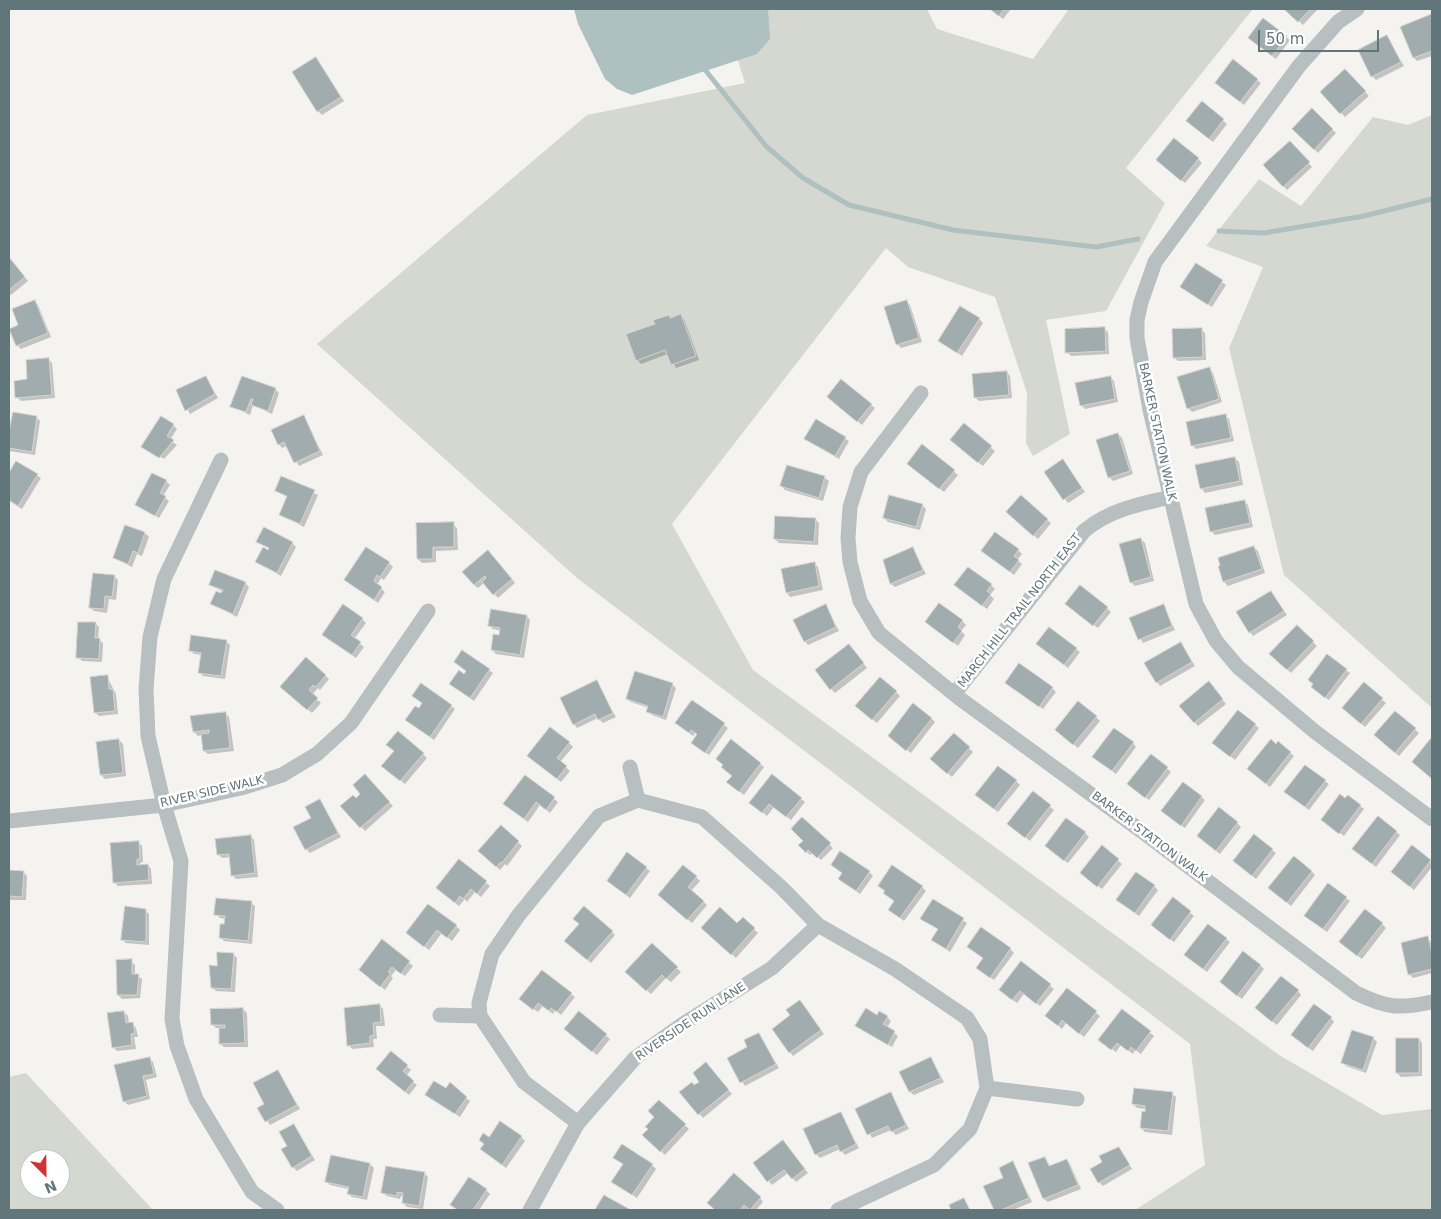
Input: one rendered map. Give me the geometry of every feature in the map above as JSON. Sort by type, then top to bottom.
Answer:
[{"type":"street","name":"BARKER STATION WALK","points":[[1357,9],[1338,22],[1299,66],[1154,262],[1139,311],[1137,338],[1150,410],[1196,604],[1216,641],[1238,667],[1314,731],[1432,819]]},
{"type":"street","name":"BARKER STATION WALK","points":[[921,393],[861,472],[850,507],[848,538],[850,562],[860,601],[879,633],[954,694],[1144,833],[1356,993],[1374,1001],[1404,1008],[1432,1002]]},
{"type":"street","points":[[221,460],[164,578],[150,637],[146,689],[148,736],[164,805],[181,861],[172,1019],[177,1046],[196,1099],[252,1192],[277,1210]]},
{"type":"street","name":"MARCH HILL TRAIL NORTH EAST","points":[[954,694],[1084,531],[1098,519],[1132,505],[1171,497]]},
{"type":"street","name":"RIVER SIDE WALK","points":[[9,821],[164,805],[258,783],[282,775],[317,754],[351,724],[428,611]]},
{"type":"street","points":[[630,768],[638,800]]},
{"type":"street","points":[[578,1124],[524,1082],[480,1016],[479,1003],[492,954],[518,916],[599,816],[638,800],[702,817],[782,888],[818,925],[895,969],[967,1018],[980,1039],[987,1088],[970,1129],[934,1165],[838,1210]]},
{"type":"street","name":"RIVERSIDE RUN LANE","points":[[530,1210],[578,1124],[635,1058],[683,1024],[772,968],[818,925]]},
{"type":"street","points":[[440,1015],[480,1016]]},
{"type":"street","points":[[987,1088],[1077,1099]]},
{"type":"shaded area","points":[[574,9],[768,9],[770,39],[757,54],[632,95],[617,89],[605,79],[578,24]]},
{"type":"shaded area","points":[[722,9],[927,9],[937,29],[1033,59],[1069,9],[1253,9],[1126,168],[1165,203],[1106,311],[1046,320],[1070,434],[1033,456],[1026,443],[1027,393],[995,297],[908,267],[886,248],[672,524],[753,670],[1279,1055],[1382,1115],[1432,1109],[1432,1210],[1135,1210],[1205,1165],[1190,1044],[577,578],[317,344],[587,115],[745,83]]},
{"type":"shaded area","points":[[1432,115],[1432,708],[1284,575],[1229,348],[1263,267],[1206,246],[1259,179],[1301,206],[1373,117],[1408,125]]},
{"type":"shaded area","points":[[26,1073],[153,1210],[9,1210],[9,1077]]},
{"type":"building","points":[[990,9],[1004,9],[999,16]]},
{"type":"building","points":[[1284,9],[1311,9],[1298,22]]},
{"type":"building","points":[[1432,14],[1432,51],[1413,58],[1400,27]]},
{"type":"building","points":[[1263,18],[1287,36],[1272,56],[1248,38]]},
{"type":"building","points":[[1387,35],[1401,62],[1371,77],[1358,50]]},
{"type":"building","points":[[316,57],[341,97],[317,112],[292,72]]},
{"type":"building","points":[[1233,59],[1258,79],[1240,102],[1215,83]]},
{"type":"building","points":[[1345,69],[1366,91],[1340,114],[1320,92]]},
{"type":"building","points":[[1202,101],[1224,119],[1209,139],[1186,121]]},
{"type":"building","points":[[1312,108],[1333,129],[1314,150],[1292,129]]},
{"type":"building","points":[[1174,138],[1199,158],[1181,181],[1156,160]]},
{"type":"building","points":[[1290,141],[1310,162],[1283,187],[1263,165]]},
{"type":"building","points":[[9,257],[25,277],[9,290]]},
{"type":"building","points":[[1196,263],[1223,280],[1208,305],[1180,287]]},
{"type":"building","points":[[35,300],[48,333],[16,346],[9,329],[18,325],[12,309]]},
{"type":"building","points":[[907,300],[919,338],[896,345],[884,307]]},
{"type":"building","points":[[960,306],[980,318],[957,353],[938,341]]},
{"type":"building","points":[[681,314],[696,356],[671,365],[665,350],[636,361],[626,334],[655,324],[653,320],[669,315],[670,318]]},
{"type":"building","points":[[1105,327],[1106,351],[1065,353],[1065,329]]},
{"type":"building","points":[[1202,328],[1203,357],[1173,358],[1172,329]]},
{"type":"building","points":[[49,358],[52,395],[15,398],[14,381],[27,379],[26,360]]},
{"type":"building","points":[[1210,367],[1219,399],[1187,409],[1177,377]]},
{"type":"building","points":[[1007,371],[1009,395],[974,398],[972,374]]},
{"type":"building","points":[[206,376],[215,394],[185,411],[176,390]]},
{"type":"building","points":[[242,376],[276,388],[268,411],[251,405],[253,399],[251,399],[246,412],[230,407]]},
{"type":"building","points":[[1111,376],[1115,399],[1080,406],[1075,383]]},
{"type":"building","points":[[841,379],[872,404],[857,422],[827,397]]},
{"type":"building","points":[[13,412],[37,416],[32,452],[9,448],[9,432]]},
{"type":"building","points":[[1226,414],[1231,438],[1191,446],[1186,422]]},
{"type":"building","points":[[304,415],[320,451],[294,463],[284,442],[278,445],[271,430]]},
{"type":"building","points":[[161,416],[174,424],[167,436],[174,440],[159,458],[141,447]]},
{"type":"building","points":[[816,419],[846,437],[835,456],[804,439]]},
{"type":"building","points":[[964,423],[992,446],[978,463],[950,440]]},
{"type":"building","points":[[1118,433],[1130,471],[1108,478],[1096,440]]},
{"type":"building","points":[[922,444],[955,470],[939,489],[907,464]]},
{"type":"building","points":[[1235,457],[1240,481],[1200,489],[1195,465]]},
{"type":"building","points":[[1063,459],[1082,488],[1063,500],[1044,472]]},
{"type":"building","points":[[16,461],[38,474],[18,506],[9,500],[9,473]]},
{"type":"building","points":[[787,465],[825,476],[819,498],[780,486]]},
{"type":"building","points":[[152,473],[167,480],[160,493],[166,496],[155,516],[135,505]]},
{"type":"building","points":[[281,476],[315,490],[300,524],[279,515],[287,496],[275,491]]},
{"type":"building","points":[[889,495],[923,504],[916,527],[883,518]]},
{"type":"building","points":[[1021,495],[1048,519],[1033,536],[1006,512]]},
{"type":"building","points":[[1245,500],[1250,523],[1210,532],[1205,508]]},
{"type":"building","points":[[775,516],[816,518],[814,542],[774,539]]},
{"type":"building","points":[[454,522],[454,547],[433,547],[433,559],[417,559],[416,523]]},
{"type":"building","points":[[125,525],[145,532],[138,553],[133,551],[128,564],[113,558]]},
{"type":"building","points":[[264,527],[293,542],[277,573],[255,562],[263,547],[268,550],[269,548],[256,542]]},
{"type":"building","points":[[995,532],[1019,549],[1014,556],[1019,560],[1010,572],[981,551]]},
{"type":"building","points":[[1141,538],[1151,577],[1130,583],[1119,544]]},
{"type":"building","points":[[1254,546],[1262,569],[1223,582],[1218,566],[1220,566],[1218,558]]},
{"type":"building","points":[[366,547],[390,562],[380,577],[377,575],[374,581],[382,587],[374,600],[344,580]]},
{"type":"building","points":[[913,547],[923,570],[890,584],[883,560]]},
{"type":"building","points":[[488,550],[512,579],[493,595],[482,582],[486,578],[485,576],[474,585],[462,572]]},
{"type":"building","points":[[815,562],[819,586],[786,593],[781,569]]},
{"type":"building","points":[[968,567],[992,584],[987,591],[991,594],[982,606],[954,585]]},
{"type":"building","points":[[215,570],[246,582],[233,614],[210,604],[216,591],[221,593],[223,590],[209,585]]},
{"type":"building","points":[[93,573],[115,575],[112,597],[105,596],[104,609],[89,608]]},
{"type":"building","points":[[1080,585],[1108,607],[1093,626],[1065,604]]},
{"type":"building","points":[[1271,591],[1284,611],[1249,633],[1236,612]]},
{"type":"building","points":[[939,603],[963,620],[958,627],[962,631],[953,643],[925,622]]},
{"type":"building","points":[[343,604],[363,618],[351,635],[361,642],[352,655],[322,635]]},
{"type":"building","points":[[826,604],[836,627],[804,642],[793,620]]},
{"type":"building","points":[[1164,604],[1172,626],[1138,640],[1129,618]]},
{"type":"building","points":[[491,609],[527,615],[520,655],[491,650],[493,634],[499,635],[500,628],[488,626]]},
{"type":"building","points":[[78,622],[96,622],[95,638],[100,638],[99,659],[76,658]]},
{"type":"building","points":[[1297,625],[1314,641],[1287,670],[1269,654]]},
{"type":"building","points":[[1049,627],[1077,648],[1064,665],[1036,644]]},
{"type":"building","points":[[191,635],[227,640],[221,676],[198,673],[201,653],[189,651]]},
{"type":"building","points":[[1181,642],[1192,662],[1156,683],[1144,663]]},
{"type":"building","points":[[849,644],[864,663],[830,690],[815,670]]},
{"type":"building","points":[[462,650],[490,669],[470,698],[449,684],[459,670],[464,674],[466,671],[454,662]]},
{"type":"building","points":[[1327,654],[1347,669],[1325,698],[1311,687],[1313,684],[1308,680]]},
{"type":"building","points":[[306,657],[326,675],[316,687],[313,685],[309,690],[318,698],[307,710],[280,687]]},
{"type":"building","points":[[1019,663],[1053,687],[1039,707],[1005,683]]},
{"type":"building","points":[[635,671],[673,683],[663,717],[646,712],[648,706],[626,699]]},
{"type":"building","points":[[108,675],[109,689],[113,689],[115,711],[94,713],[90,677]]},
{"type":"building","points":[[880,677],[897,691],[872,720],[855,706]]},
{"type":"building","points":[[597,680],[613,713],[598,720],[595,714],[573,725],[560,698]]},
{"type":"building","points":[[1209,681],[1223,699],[1194,723],[1179,706]]},
{"type":"building","points":[[1364,682],[1383,698],[1361,724],[1342,708]]},
{"type":"building","points":[[421,683],[452,705],[430,737],[405,720],[415,706],[419,708],[422,703],[412,696]]},
{"type":"building","points":[[692,700],[725,723],[705,753],[691,743],[697,734],[691,730],[689,733],[675,723]]},
{"type":"building","points":[[1078,701],[1097,716],[1073,745],[1055,730]]},
{"type":"building","points":[[913,703],[932,718],[906,751],[888,736]]},
{"type":"building","points":[[1238,710],[1256,724],[1230,757],[1212,743]]},
{"type":"building","points":[[1395,711],[1416,728],[1395,753],[1374,735]]},
{"type":"building","points":[[226,712],[230,748],[203,751],[201,734],[209,733],[209,730],[193,732],[190,716]]},
{"type":"building","points":[[550,727],[570,742],[557,758],[567,766],[557,779],[527,756]]},
{"type":"building","points":[[1114,728],[1134,742],[1112,771],[1092,757]]},
{"type":"building","points":[[398,731],[424,753],[400,781],[381,766],[394,751],[386,745]]},
{"type":"building","points":[[954,733],[970,747],[947,774],[930,759]]},
{"type":"building","points":[[1432,737],[1432,779],[1412,762]]},
{"type":"building","points":[[119,739],[123,773],[100,775],[96,742]]},
{"type":"building","points":[[731,739],[761,763],[739,792],[726,782],[732,776],[721,767],[723,765],[716,759]]},
{"type":"building","points":[[1271,739],[1276,744],[1278,741],[1291,752],[1266,784],[1247,769]]},
{"type":"building","points":[[1151,754],[1168,767],[1145,798],[1127,784]]},
{"type":"building","points":[[1305,765],[1326,780],[1305,807],[1284,792]]},
{"type":"building","points":[[998,766],[1017,780],[994,809],[975,795]]},
{"type":"building","points":[[365,774],[390,802],[360,828],[340,806],[353,795],[356,798],[360,794],[353,785]]},
{"type":"building","points":[[772,774],[802,798],[786,817],[769,804],[762,813],[749,803]]},
{"type":"building","points":[[525,775],[555,797],[546,810],[536,802],[524,819],[503,804]]},
{"type":"building","points":[[1183,782],[1202,796],[1181,826],[1161,811]]},
{"type":"building","points":[[1033,791],[1051,805],[1025,838],[1007,824]]},
{"type":"building","points":[[1340,794],[1345,798],[1348,795],[1361,805],[1339,834],[1321,820]]},
{"type":"building","points":[[320,799],[338,833],[305,850],[293,827],[311,818],[305,807]]},
{"type":"building","points":[[1219,807],[1238,822],[1216,851],[1197,836]]},
{"type":"building","points":[[1378,816],[1397,831],[1372,864],[1352,849]]},
{"type":"building","points":[[802,817],[831,843],[817,858],[808,850],[806,853],[798,845],[803,841],[791,829]]},
{"type":"building","points":[[1066,818],[1086,832],[1064,861],[1045,846]]},
{"type":"building","points":[[501,825],[519,841],[502,863],[496,867],[478,851]]},
{"type":"building","points":[[1254,834],[1273,849],[1252,876],[1233,861]]},
{"type":"building","points":[[251,835],[255,873],[231,876],[229,854],[217,855],[215,839]]},
{"type":"building","points":[[139,841],[140,859],[137,859],[137,865],[148,864],[149,880],[113,883],[110,843]]},
{"type":"building","points":[[1102,845],[1119,859],[1097,887],[1080,873]]},
{"type":"building","points":[[1412,845],[1431,860],[1410,887],[1391,872]]},
{"type":"building","points":[[840,851],[870,871],[856,891],[838,879],[842,873],[831,865]]},
{"type":"building","points":[[627,852],[647,867],[626,895],[607,881]]},
{"type":"building","points":[[1294,856],[1312,871],[1287,903],[1268,888]]},
{"type":"building","points":[[459,859],[487,881],[477,894],[471,889],[463,899],[460,896],[455,903],[436,888]]},
{"type":"building","points":[[683,865],[697,876],[688,887],[704,901],[687,920],[658,895]]},
{"type":"building","points":[[892,865],[923,886],[900,918],[888,910],[894,901],[883,893],[885,891],[878,886]]},
{"type":"building","points":[[9,870],[24,871],[22,897],[9,896]]},
{"type":"building","points":[[1136,872],[1155,885],[1135,913],[1116,900]]},
{"type":"building","points":[[1328,883],[1347,897],[1323,929],[1304,916]]},
{"type":"building","points":[[1173,897],[1191,911],[1170,940],[1151,925]]},
{"type":"building","points":[[216,898],[252,901],[248,941],[219,938],[220,924],[224,924],[225,916],[214,915]]},
{"type":"building","points":[[933,899],[964,918],[946,949],[931,940],[938,929],[920,919]]},
{"type":"building","points":[[428,904],[457,925],[447,938],[437,930],[424,947],[406,933]]},
{"type":"building","points":[[125,906],[146,909],[146,942],[121,940]]},
{"type":"building","points":[[584,906],[613,931],[587,960],[564,941],[579,924],[573,919]]},
{"type":"building","points":[[720,907],[737,923],[743,917],[755,928],[731,955],[701,928]]},
{"type":"building","points":[[1365,909],[1383,923],[1357,956],[1339,942]]},
{"type":"building","points":[[1208,924],[1227,938],[1203,969],[1184,955]]},
{"type":"building","points":[[981,927],[1011,948],[990,978],[976,968],[983,958],[967,947]]},
{"type":"building","points":[[1428,936],[1432,953],[1432,969],[1408,975],[1401,943]]},
{"type":"building","points":[[382,939],[410,961],[401,974],[392,967],[388,972],[391,973],[380,987],[359,970]]},
{"type":"building","points":[[652,943],[678,967],[666,979],[662,975],[646,991],[625,972]]},
{"type":"building","points":[[1243,951],[1261,965],[1237,996],[1220,982]]},
{"type":"building","points":[[217,952],[234,953],[231,989],[211,988],[209,965],[217,966]]},
{"type":"building","points":[[132,959],[132,974],[139,974],[137,995],[117,995],[116,960]]},
{"type":"building","points":[[1021,961],[1051,984],[1036,1004],[1020,991],[1012,1000],[999,990]]},
{"type":"building","points":[[542,970],[572,993],[557,1012],[551,1008],[549,1011],[538,1003],[533,1010],[519,999]]},
{"type":"building","points":[[1281,976],[1299,990],[1272,1022],[1255,1008]]},
{"type":"building","points":[[1067,988],[1097,1011],[1079,1034],[1062,1020],[1058,1026],[1045,1016]]},
{"type":"building","points":[[800,1000],[821,1030],[789,1053],[772,1029],[790,1015],[786,1010]]},
{"type":"building","points":[[380,1004],[381,1022],[373,1023],[374,1035],[370,1036],[370,1043],[347,1046],[344,1008]]},
{"type":"building","points":[[1314,1004],[1332,1017],[1308,1048],[1291,1035]]},
{"type":"building","points":[[243,1008],[245,1043],[219,1044],[219,1028],[225,1028],[225,1025],[211,1025],[210,1009]]},
{"type":"building","points":[[866,1008],[877,1015],[879,1011],[888,1016],[883,1024],[895,1031],[888,1045],[855,1026]]},
{"type":"building","points":[[1122,1009],[1151,1031],[1136,1051],[1131,1047],[1128,1051],[1117,1043],[1111,1050],[1098,1040]]},
{"type":"building","points":[[124,1011],[126,1023],[133,1022],[135,1033],[131,1034],[132,1045],[112,1048],[107,1013]]},
{"type":"building","points":[[579,1011],[607,1034],[592,1052],[564,1029]]},
{"type":"building","points":[[1352,1030],[1374,1037],[1363,1070],[1341,1063]]},
{"type":"building","points":[[759,1033],[776,1064],[740,1083],[727,1058],[747,1047],[744,1040]]},
{"type":"building","points":[[1396,1038],[1419,1038],[1419,1073],[1396,1073]]},
{"type":"building","points":[[391,1051],[408,1065],[403,1071],[414,1081],[405,1092],[376,1069]]},
{"type":"building","points":[[150,1057],[154,1074],[143,1076],[147,1096],[123,1102],[114,1065]]},
{"type":"building","points":[[931,1057],[941,1078],[909,1092],[899,1072]]},
{"type":"building","points":[[706,1062],[729,1090],[698,1115],[679,1092],[692,1082],[694,1085],[699,1082],[693,1073]]},
{"type":"building","points":[[278,1070],[297,1105],[265,1122],[257,1108],[264,1104],[253,1083]]},
{"type":"building","points":[[434,1081],[446,1088],[450,1082],[467,1097],[455,1114],[425,1095]]},
{"type":"building","points":[[1134,1088],[1173,1092],[1168,1131],[1140,1128],[1142,1111],[1145,1112],[1145,1106],[1132,1104]]},
{"type":"building","points":[[891,1092],[906,1125],[891,1132],[888,1126],[867,1135],[855,1109]]},
{"type":"building","points":[[659,1100],[686,1124],[660,1152],[642,1135],[648,1129],[645,1127],[654,1117],[648,1111]]},
{"type":"building","points":[[841,1112],[856,1144],[840,1152],[837,1145],[815,1155],[803,1129]]},
{"type":"building","points":[[500,1121],[522,1136],[502,1165],[480,1149],[484,1144],[479,1140],[483,1133],[489,1137]]},
{"type":"building","points":[[294,1124],[312,1156],[292,1168],[281,1149],[287,1146],[279,1132]]},
{"type":"building","points":[[783,1140],[805,1169],[792,1179],[784,1170],[767,1182],[753,1163]]},
{"type":"building","points":[[622,1144],[653,1164],[632,1195],[611,1182],[623,1164],[613,1158]]},
{"type":"building","points":[[1119,1147],[1130,1165],[1098,1183],[1090,1169],[1102,1162],[1099,1156]]},
{"type":"building","points":[[331,1155],[370,1163],[363,1197],[347,1194],[349,1187],[325,1182]]},
{"type":"building","points":[[1045,1157],[1049,1166],[1067,1159],[1078,1185],[1043,1199],[1028,1163]]},
{"type":"building","points":[[1013,1161],[1029,1198],[1001,1210],[994,1210],[983,1186],[1003,1178],[999,1168]]},
{"type":"building","points":[[386,1166],[425,1172],[419,1206],[402,1203],[403,1193],[397,1192],[397,1196],[381,1193]]},
{"type":"building","points":[[734,1173],[761,1197],[750,1210],[744,1205],[740,1210],[715,1210],[707,1203]]},
{"type":"building","points":[[469,1177],[487,1189],[473,1210],[458,1210],[450,1205]]},
{"type":"building","points":[[604,1195],[629,1209],[595,1210]]},
{"type":"building","points":[[964,1198],[970,1210],[951,1210],[949,1205]]},
{"type":"waterway","points":[[706,71],[766,146],[803,178],[849,205],[953,230],[1096,247],[1138,239]]},
{"type":"waterway","points":[[1219,231],[1264,233],[1364,216],[1432,199]]}]
